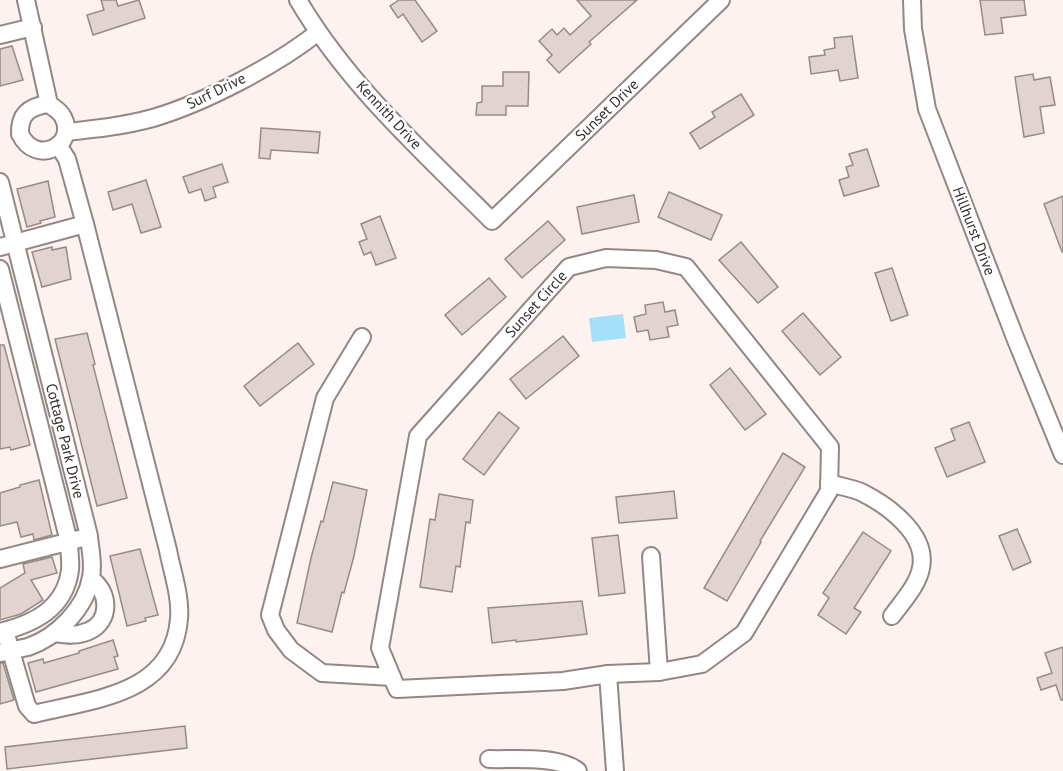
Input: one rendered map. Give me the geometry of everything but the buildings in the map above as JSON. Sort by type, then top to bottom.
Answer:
[{"type":"street","points":[[2,631],[5,652],[27,705],[34,714],[117,693],[141,683],[157,671],[168,657],[176,639],[180,617],[176,587],[62,139],[63,117],[49,104],[26,0]]},
{"type":"street","name":"Kennith Drive","points":[[298,0],[317,33],[375,103],[492,221]]},
{"type":"street","name":"Sunset Drive","points":[[492,221],[721,0]]},
{"type":"street","name":"Hillhurst Drive","points":[[912,0],[913,29],[927,109],[1063,455]]},
{"type":"street","points":[[0,35],[33,27]]},
{"type":"street","name":"Surf Drive","points":[[62,139],[152,118],[194,103],[301,46],[317,33]]},
{"type":"street","points":[[49,104],[39,105],[26,112],[19,126],[20,134],[29,147],[44,151],[62,139]]},
{"type":"street","name":"Cottage Park Drive","points":[[0,182],[8,244],[89,536],[92,566],[91,579],[83,599],[73,614],[55,633],[29,646],[5,652]]},
{"type":"street","points":[[8,244],[85,224]]},
{"type":"street","name":"Sunset Circle","points":[[606,258],[656,260],[686,267],[830,447],[829,483],[829,491],[744,633],[702,664],[659,672],[608,674],[563,681],[397,689],[380,648],[418,436],[569,267],[606,258]]},
{"type":"street","name":"Cottage Park Drive","points":[[0,269],[69,542],[70,570],[65,588],[54,605],[43,616],[25,626],[2,631]]},
{"type":"street","points":[[362,337],[325,398],[270,615],[276,630],[291,650],[322,673],[392,676]]},
{"type":"street","points":[[829,483],[860,492],[888,509],[910,530],[920,547],[922,567],[917,579],[892,616]]},
{"type":"street","points":[[0,559],[89,536]]},
{"type":"street","points":[[651,556],[659,672]]},
{"type":"street","points":[[55,633],[74,635],[91,630],[99,624],[106,606],[105,597],[100,585],[91,579]]},
{"type":"street","points":[[608,674],[615,771]]},
{"type":"street","points":[[489,759],[557,761],[571,765],[578,771]]},
{"type":"water","points":[[623,314],[626,338],[592,342],[589,318]]}]
